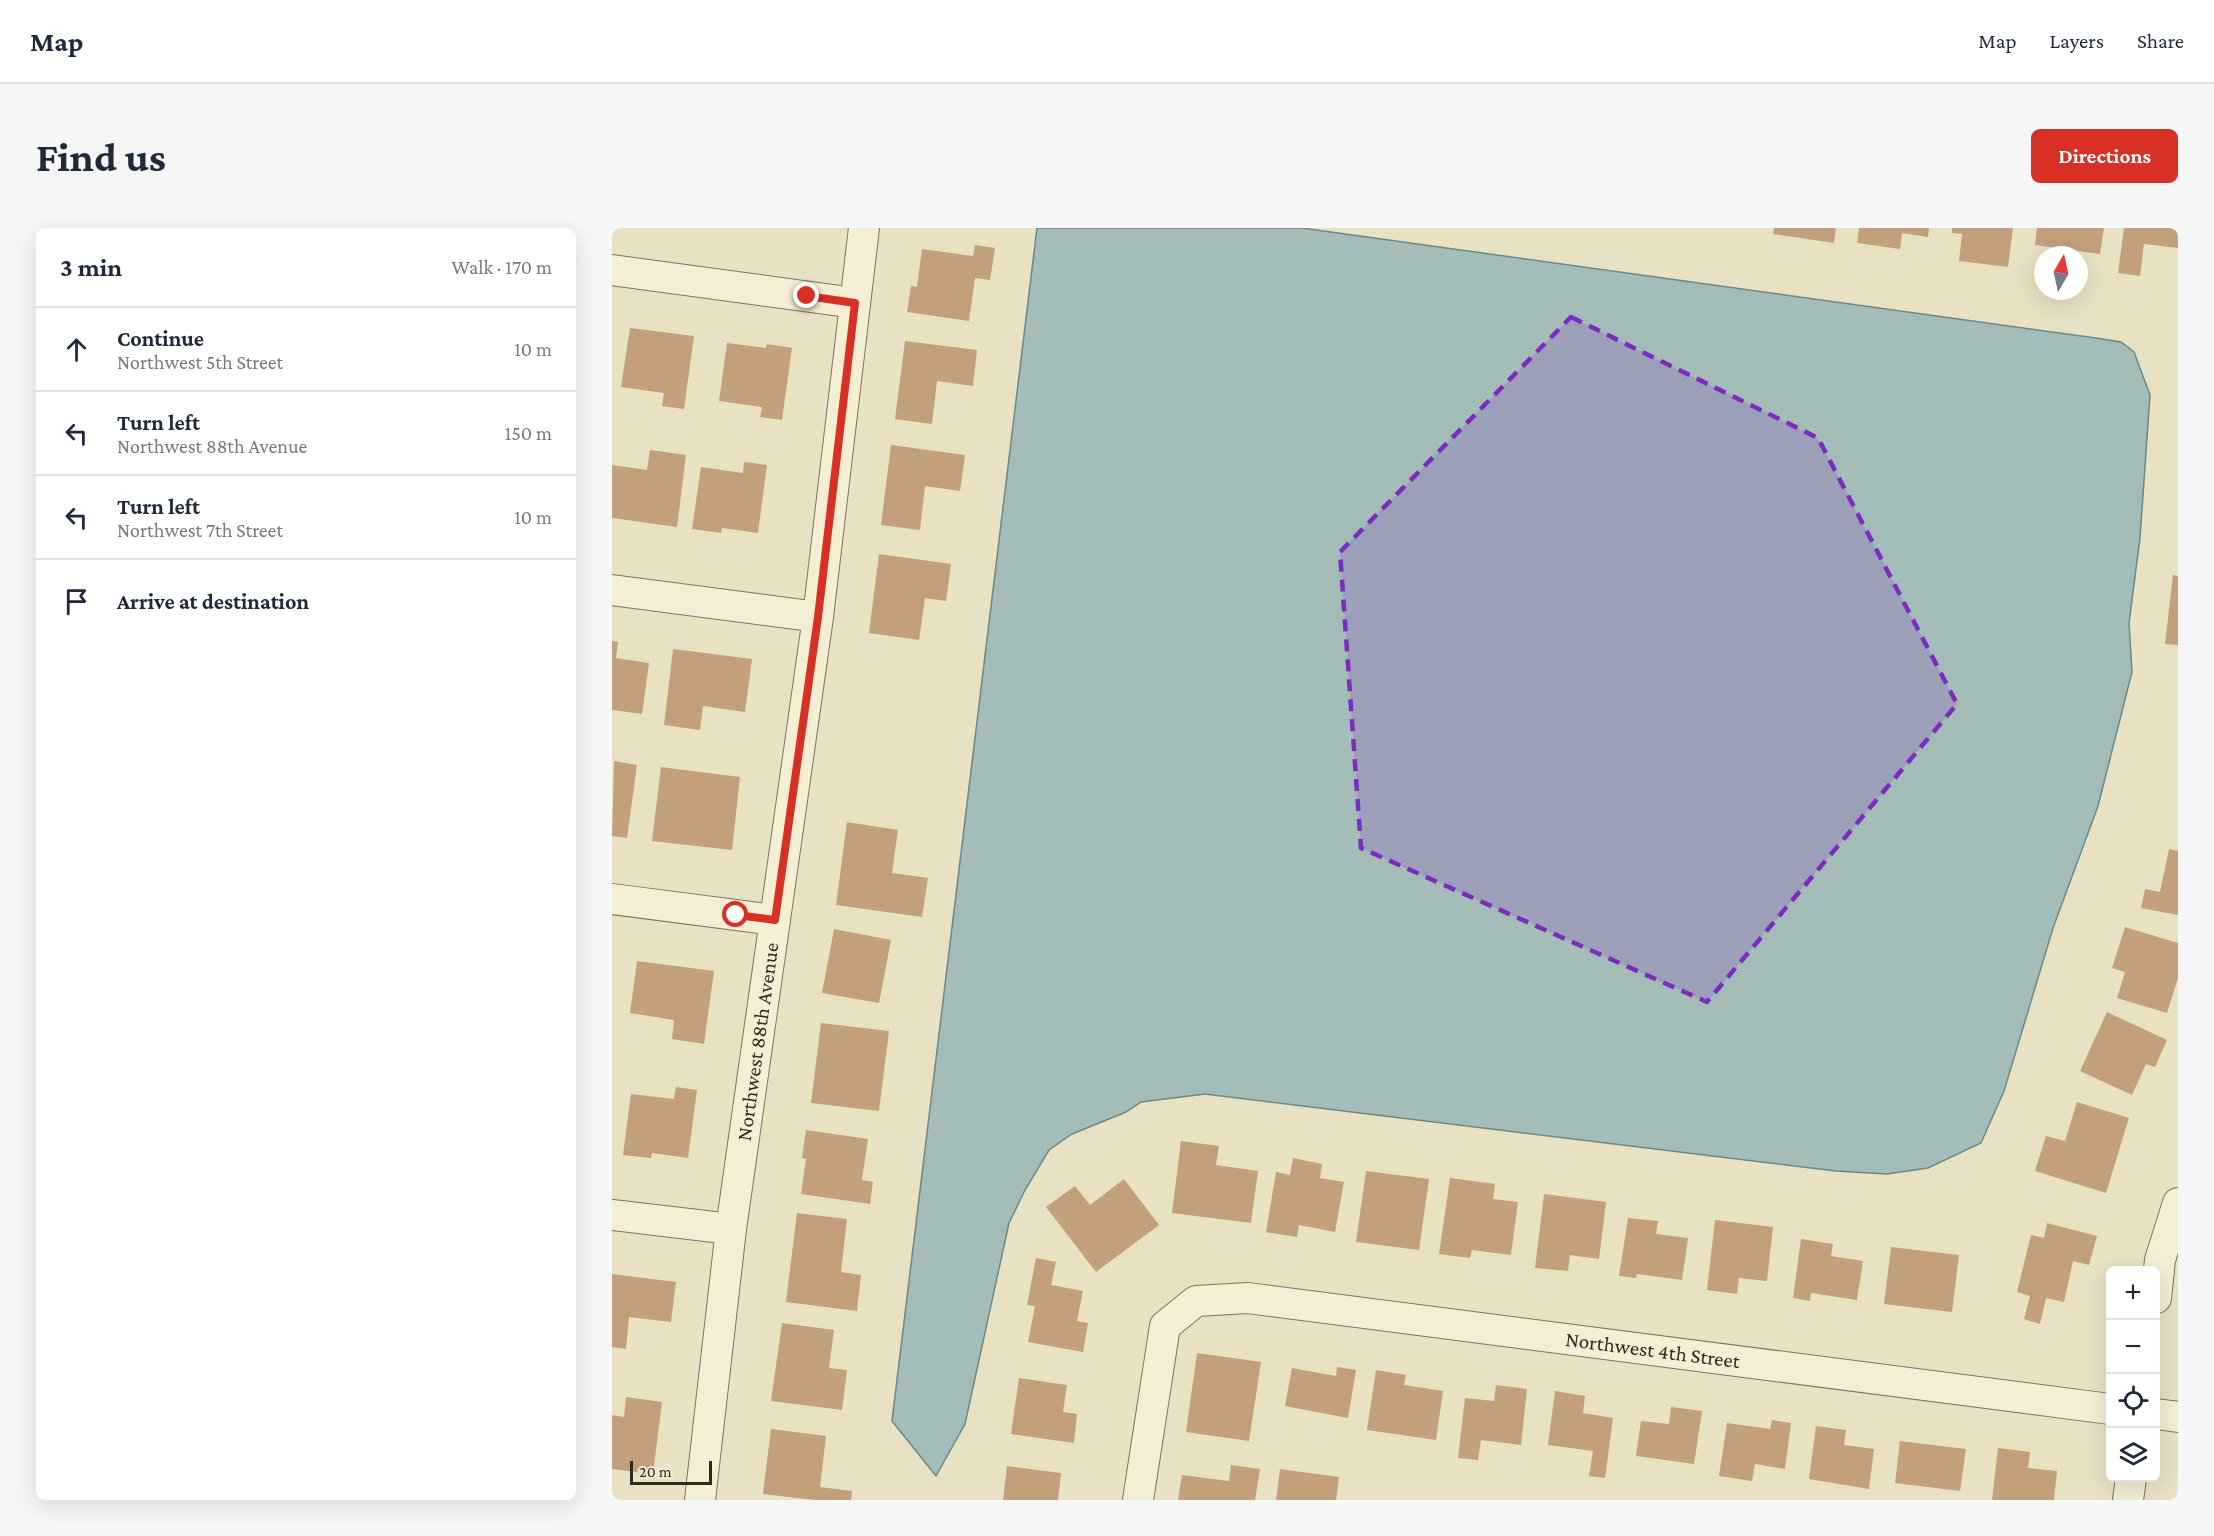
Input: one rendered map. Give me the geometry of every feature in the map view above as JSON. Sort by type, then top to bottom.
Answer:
[{"type":"street","name":"Northwest 88th Avenue","points":[[700,1500],[731,1229],[818,617],[864,228]]},
{"type":"street","points":[[612,270],[855,303]]},
{"type":"street","points":[[612,590],[818,617]]},
{"type":"street","points":[[612,899],[775,920]]},
{"type":"street","points":[[2159,1266],[2178,1203]]},
{"type":"street","points":[[612,1215],[731,1229]]},
{"type":"street","name":"Northwest 4th Street","points":[[1138,1500],[1166,1326],[1196,1301],[1248,1298],[2106,1408]]},
{"type":"street","points":[[2160,1415],[2178,1417]]},
{"type":"street","points":[[2128,1500],[2130,1482]]},
{"type":"highlighted area","points":[[1571,317],[1818,438],[1957,704],[1707,1002],[1361,848],[1340,552]]},
{"type":"water","points":[[1037,228],[1302,228],[2096,338],[2121,342],[2134,352],[2150,395],[2140,538],[2129,623],[2132,672],[2098,806],[2053,928],[2004,1091],[1981,1143],[1928,1168],[1887,1174],[1836,1171],[1205,1094],[1141,1102],[1126,1112],[1072,1134],[1049,1150],[1025,1190],[1009,1223],[965,1424],[936,1476],[892,1421]]},
{"type":"building","points":[[1774,228],[1836,228],[1834,243],[1773,234]]},
{"type":"building","points":[[1859,228],[1929,228],[1928,237],[1902,233],[1900,249],[1857,243]]},
{"type":"building","points":[[1952,228],[2013,228],[2008,267],[1959,261],[1962,234],[1952,233]]},
{"type":"building","points":[[2037,228],[2104,228],[2100,254],[2088,252],[2088,246],[2035,245]]},
{"type":"building","points":[[2124,228],[2178,228],[2178,248],[2144,244],[2140,276],[2118,273]]},
{"type":"building","points":[[975,245],[995,248],[990,280],[975,278],[969,321],[907,312],[911,286],[917,287],[922,249],[973,256]]},
{"type":"building","points":[[630,328],[694,336],[684,409],[662,406],[664,393],[621,387]]},
{"type":"building","points":[[905,341],[977,350],[973,386],[937,381],[932,424],[895,419]]},
{"type":"building","points":[[727,343],[766,348],[767,344],[792,348],[782,420],[760,417],[762,407],[719,401]]},
{"type":"building","points":[[891,445],[965,455],[960,491],[925,486],[920,530],[881,525]]},
{"type":"building","points":[[650,450],[686,455],[677,527],[612,518],[612,465],[647,470]]},
{"type":"building","points":[[744,462],[767,465],[758,533],[722,528],[721,533],[692,529],[701,467],[743,473]]},
{"type":"building","points":[[879,554],[951,564],[946,601],[925,598],[919,640],[869,633]]},
{"type":"building","points":[[2173,575],[2178,576],[2178,645],[2165,644]]},
{"type":"building","points":[[612,641],[618,642],[616,658],[649,663],[642,714],[612,710]]},
{"type":"building","points":[[673,649],[752,659],[745,712],[703,706],[700,730],[664,725]]},
{"type":"building","points":[[614,761],[637,765],[627,838],[612,836]]},
{"type":"building","points":[[661,767],[740,777],[732,850],[652,841]]},
{"type":"building","points":[[847,822],[898,830],[892,873],[928,878],[922,917],[836,905]]},
{"type":"building","points":[[2169,849],[2178,851],[2178,915],[2141,908],[2145,889],[2160,892]]},
{"type":"building","points":[[2125,927],[2178,943],[2178,978],[2167,1013],[2117,998],[2125,972],[2112,968]]},
{"type":"building","points":[[834,929],[891,940],[879,1003],[822,993]]},
{"type":"building","points":[[637,961],[714,971],[704,1044],[672,1039],[674,1020],[630,1013]]},
{"type":"building","points":[[2107,1012],[2167,1040],[2155,1067],[2146,1064],[2132,1095],[2080,1071]]},
{"type":"building","points":[[821,1023],[889,1031],[879,1111],[811,1103]]},
{"type":"building","points":[[676,1087],[697,1090],[688,1158],[652,1153],[651,1158],[623,1155],[631,1094],[674,1099]]},
{"type":"building","points":[[2077,1102],[2129,1118],[2106,1193],[2035,1171],[2046,1136],[2065,1141]]},
{"type":"building","points":[[806,1130],[868,1139],[862,1180],[873,1182],[870,1204],[801,1194],[806,1159],[802,1158]]},
{"type":"building","points":[[1181,1141],[1219,1146],[1216,1165],[1258,1171],[1251,1223],[1172,1213]]},
{"type":"building","points":[[1293,1158],[1322,1164],[1320,1178],[1344,1182],[1335,1232],[1299,1225],[1297,1237],[1266,1232],[1276,1172],[1290,1175]]},
{"type":"building","points":[[1366,1171],[1429,1179],[1419,1250],[1356,1242]]},
{"type":"building","points":[[1450,1178],[1495,1184],[1493,1199],[1518,1202],[1511,1255],[1472,1250],[1470,1258],[1439,1254]]},
{"type":"building","points":[[1124,1179],[1159,1225],[1096,1272],[1046,1207],[1075,1186],[1090,1205]]},
{"type":"building","points":[[1544,1194],[1606,1202],[1599,1259],[1570,1255],[1568,1271],[1535,1268]]},
{"type":"building","points":[[797,1213],[847,1219],[841,1272],[861,1275],[857,1311],[786,1302]]},
{"type":"building","points":[[1628,1218],[1658,1221],[1656,1234],[1688,1238],[1682,1280],[1637,1274],[1636,1278],[1619,1276]]},
{"type":"building","points":[[1715,1220],[1773,1227],[1767,1281],[1739,1278],[1737,1294],[1707,1290]]},
{"type":"building","points":[[2047,1223],[2097,1236],[2089,1265],[2073,1261],[2064,1302],[2046,1298],[2040,1324],[2024,1319],[2030,1296],[2017,1292],[2031,1235],[2044,1238]]},
{"type":"building","points":[[1801,1239],[1833,1244],[1831,1256],[1863,1261],[1857,1300],[1811,1293],[1810,1301],[1793,1298]]},
{"type":"building","points":[[1891,1247],[1959,1255],[1952,1312],[1884,1304]]},
{"type":"building","points":[[1036,1258],[1056,1262],[1051,1285],[1083,1291],[1077,1321],[1088,1323],[1083,1352],[1028,1342],[1035,1306],[1027,1305]]},
{"type":"building","points":[[612,1274],[676,1282],[671,1322],[629,1317],[626,1349],[612,1347]]},
{"type":"building","points":[[782,1323],[834,1330],[829,1368],[847,1370],[842,1410],[771,1401]]},
{"type":"building","points":[[1197,1353],[1261,1362],[1249,1441],[1186,1432]]},
{"type":"building","points":[[1337,1367],[1356,1370],[1348,1418],[1285,1406],[1292,1368],[1336,1376]]},
{"type":"building","points":[[1376,1370],[1406,1375],[1404,1385],[1443,1391],[1436,1440],[1367,1430]]},
{"type":"building","points":[[1019,1378],[1067,1385],[1063,1412],[1077,1414],[1074,1443],[1011,1434]]},
{"type":"building","points":[[1496,1385],[1527,1389],[1521,1445],[1481,1440],[1478,1460],[1458,1458],[1465,1398],[1494,1401]]},
{"type":"building","points":[[1555,1391],[1585,1396],[1583,1413],[1613,1418],[1605,1478],[1589,1476],[1593,1451],[1548,1445]]},
{"type":"building","points":[[626,1397],[662,1402],[653,1474],[612,1469],[612,1415],[624,1417]]},
{"type":"building","points":[[1671,1407],[1702,1411],[1694,1464],[1636,1456],[1641,1421],[1669,1424]]},
{"type":"building","points":[[1772,1420],[1791,1423],[1785,1469],[1755,1464],[1752,1481],[1719,1476],[1727,1423],[1770,1429]]},
{"type":"building","points":[[1816,1426],[1846,1430],[1844,1445],[1874,1449],[1869,1489],[1809,1479]]},
{"type":"building","points":[[771,1429],[826,1436],[820,1487],[852,1491],[851,1500],[815,1500],[763,1494]]},
{"type":"building","points":[[1900,1441],[1966,1449],[1960,1491],[1895,1483]]},
{"type":"building","points":[[1998,1448],[2030,1452],[2028,1468],[2057,1471],[2054,1500],[1992,1500]]},
{"type":"building","points":[[1231,1465],[1260,1469],[1255,1500],[1178,1500],[1182,1475],[1229,1481]]},
{"type":"building","points":[[1007,1466],[1061,1473],[1058,1500],[1003,1500]]},
{"type":"building","points":[[1280,1469],[1339,1477],[1336,1500],[1276,1500]]},
{"type":"route","points":[[736,915],[775,920],[818,617],[855,303],[807,296]]}]
